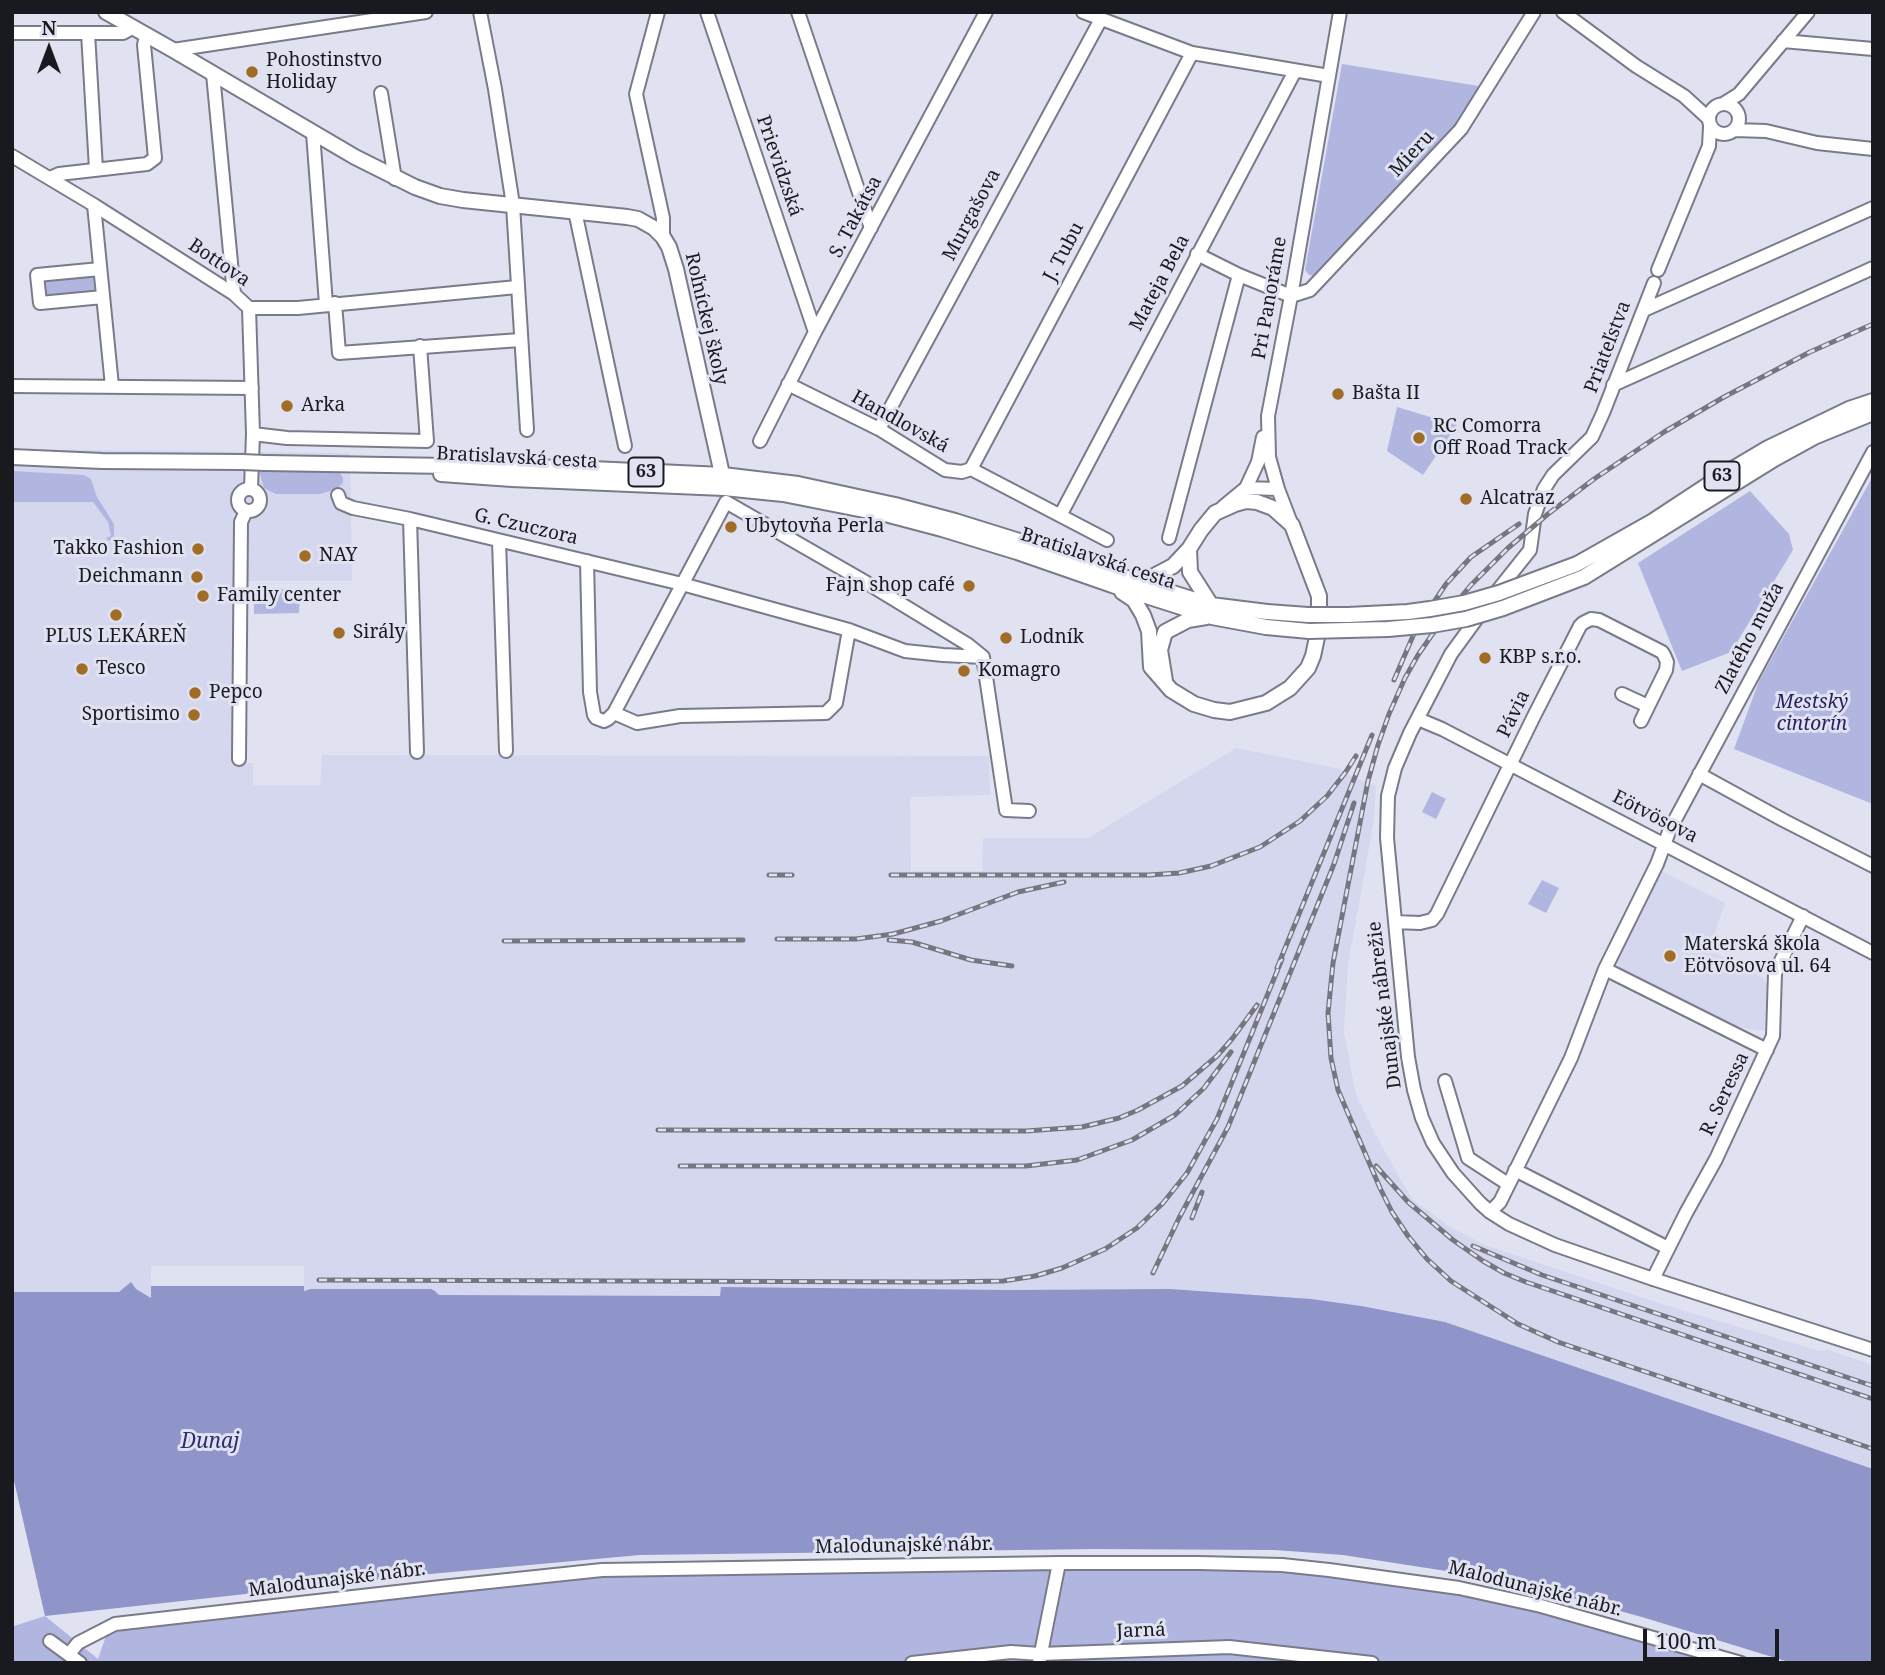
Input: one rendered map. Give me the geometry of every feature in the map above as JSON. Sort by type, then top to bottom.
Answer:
[{"type":"main road","name":"Roľníckej školy","points":[[106,12],[395,179],[440,196],[613,215],[638,219],[654,228],[669,247],[676,270],[724,488]]},
{"type":"main road","name":"Bratislavská cesta","points":[[724,488],[798,484],[895,506],[1014,539],[1212,611],[1308,615],[1409,612],[1464,603],[1581,570],[1768,448],[1873,401]]},
{"type":"main road","name":"Bratislavská cesta","points":[[12,457],[265,463],[512,479],[652,483],[783,494],[889,515],[1017,552],[1112,585],[1266,627],[1309,631],[1432,625],[1503,608],[1581,570],[1814,437],[1873,413]]},
{"type":"main road","name":"Bratislavská cesta","points":[[12,466],[102,461]]},
{"type":"main road","points":[[1112,585],[1134,600],[1149,631],[1152,667],[1171,690],[1186,701],[1230,712],[1257,706],[1275,699],[1290,688],[1308,668],[1315,648],[1319,596],[1292,525],[1273,508],[1246,501],[1215,513],[1173,566],[1141,583]]},
{"type":"main road","points":[[1165,683],[1160,650],[1165,632],[1212,611],[1190,572],[1189,549]]},
{"type":"street","points":[[173,50],[426,12]]},
{"type":"street","points":[[480,12],[513,205],[527,430]]},
{"type":"street","points":[[658,12],[636,94],[663,218],[663,237]]},
{"type":"street","name":"Prievidzská","points":[[706,12],[815,332]]},
{"type":"street","points":[[798,12],[872,228]]},
{"type":"street","name":"S. Takátsa","points":[[760,441],[815,332],[986,12]]},
{"type":"street","points":[[1083,12],[1192,53],[1329,76]]},
{"type":"street","name":"Pri Panoráme","points":[[1292,525],[1269,457],[1268,416],[1340,12]]},
{"type":"street","name":"Mieru","points":[[1291,296],[1310,290],[1461,129],[1534,12]]},
{"type":"street","points":[[1563,12],[1636,66],[1714,114]]},
{"type":"street","points":[[1714,114],[1739,94],[1808,12]]},
{"type":"street","name":"Murgašova","points":[[879,429],[1101,19]]},
{"type":"street","points":[[12,33],[139,32],[144,45],[155,158],[148,164],[58,174],[50,178]]},
{"type":"street","points":[[88,33],[96,169]]},
{"type":"street","points":[[1783,41],[1873,49]]},
{"type":"street","name":"J. Tubu","points":[[971,469],[1192,53]]},
{"type":"street","name":"Mateja Bela","points":[[1060,514],[1296,71]]},
{"type":"street","points":[[213,74],[234,293]]},
{"type":"street","points":[[381,93],[395,179]]},
{"type":"street","points":[[1709,146],[1738,124],[1739,94]]},
{"type":"street","points":[[1714,114],[1731,106],[1738,114],[1766,131]]},
{"type":"street","points":[[1714,114],[1717,133],[1766,131],[1817,143],[1873,149]]},
{"type":"street","name":"Priateľstva","points":[[1491,599],[1530,550],[1535,514],[1544,489],[1553,475],[1592,437],[1709,146],[1714,114]]},
{"type":"street","points":[[313,133],[339,354],[520,340]]},
{"type":"street","name":"Bottova","points":[[12,156],[234,293],[249,309],[253,435],[251,488],[259,494],[260,502],[256,509],[246,510],[241,522],[239,759]]},
{"type":"street","points":[[94,205],[112,386]]},
{"type":"street","points":[[1644,310],[1873,208]]},
{"type":"street","points":[[575,211],[625,446]]},
{"type":"street","points":[[1198,254],[1239,275],[1291,296]]},
{"type":"street","points":[[1613,385],[1873,268]]},
{"type":"street","points":[[100,269],[37,275],[38,289],[40,303],[103,297]]},
{"type":"street","points":[[1169,538],[1239,275]]},
{"type":"street","points":[[249,309],[517,287]]},
{"type":"street","points":[[253,435],[428,441],[421,346]]},
{"type":"street","name":"Handlovská","points":[[788,384],[879,429],[945,470],[962,472],[971,469],[1107,540]]},
{"type":"street","points":[[12,386],[252,388]]},
{"type":"street","points":[[1215,513],[1246,488],[1258,462],[1268,416]]},
{"type":"street","name":"Zlatého muža","points":[[1490,1212],[1500,1202],[1571,1058],[1605,969],[1699,774],[1873,452]]},
{"type":"street","points":[[587,561],[590,692],[594,715],[600,720],[608,719],[614,713],[682,584],[724,488],[867,583],[967,644],[983,657],[1006,810],[1029,811]]},
{"type":"street","points":[[1246,488],[1278,489]]},
{"type":"street","points":[[1256,502],[1278,489]]},
{"type":"street","name":"G. Czuczora","points":[[338,495],[341,503],[362,509],[682,584],[849,630],[905,651],[983,657]]},
{"type":"street","points":[[410,519],[417,752]]},
{"type":"street","points":[[499,541],[506,751]]},
{"type":"street","name":"Dunajské nábrežie","points":[[1491,599],[1441,671],[1400,754],[1388,796],[1387,838],[1408,1057],[1422,1118],[1433,1143],[1453,1173],[1490,1212],[1509,1224],[1555,1245],[1653,1279],[1873,1350]]},
{"type":"street","name":"Pávia","points":[[1395,922],[1420,923],[1432,920],[1437,915],[1580,626],[1587,621],[1599,620],[1664,655],[1666,670],[1641,721]]},
{"type":"street","points":[[614,713],[637,723],[680,716],[826,713],[835,702],[849,630]]},
{"type":"street","points":[[1622,694],[1648,706]]},
{"type":"street","name":"Eötvösova","points":[[1418,719],[1873,953]]},
{"type":"street","points":[[1699,774],[1873,866]]},
{"type":"street","name":"R. Seressa","points":[[1653,1279],[1716,1159],[1773,1036],[1775,973],[1803,916]]},
{"type":"street","points":[[1605,969],[1767,1050]]},
{"type":"street","points":[[1445,1081],[1468,1158],[1508,1184]]},
{"type":"street","points":[[1515,1170],[1668,1248]]},
{"type":"street","points":[[1040,1658],[1059,1563]]},
{"type":"street","name":"Malodunajské nábr.","points":[[69,1654],[78,1643],[115,1624],[562,1574],[646,1569],[1059,1563],[1282,1565],[1396,1578],[1492,1594],[1741,1663]]},
{"type":"street","points":[[50,1642],[80,1663]]},
{"type":"street","name":"Jarná","points":[[912,1663],[1011,1652],[1040,1658],[1229,1647],[1372,1663]]},
{"type":"shaded area","points":[[12,449],[350,453],[352,581],[247,581],[246,754],[243,754],[243,763],[253,763],[253,785],[320,785],[322,755],[989,756],[990,795],[910,797],[911,871],[982,871],[983,838],[1088,838],[1236,748],[1341,769],[1376,786],[1374,820],[1348,965],[1344,1032],[1356,1095],[1412,1199],[1450,1227],[1485,1245],[1665,1305],[1873,1365],[1873,1469],[1445,1322],[1170,1289],[722,1287],[721,1296],[438,1295],[431,1289],[304,1291],[304,1266],[151,1266],[151,1298],[136,1289],[119,1292],[12,1292]]},
{"type":"shaded area","name":"Materská škola Eötvösova ul. 64","points":[[1659,870],[1725,903],[1709,950],[1764,978],[1767,987],[1764,1031],[1733,1026],[1620,969],[1617,961]]},
{"type":"green space","points":[[1342,64],[1485,87],[1451,135],[1314,276],[1305,270]]},
{"type":"green space","points":[[95,275],[97,294],[44,299],[42,281]]},
{"type":"green space","name":"RC Comorra Off Road Track","points":[[1397,407],[1457,425],[1423,475],[1387,451]]},
{"type":"green space","points":[[12,471],[84,475],[91,479],[97,497],[114,524],[114,536],[109,541],[106,538],[111,536],[108,522],[93,502],[12,502]]},
{"type":"green space","points":[[259,471],[334,472],[340,473],[343,483],[336,489],[320,494],[276,494],[264,488]]},
{"type":"green space","name":"Mestský cintorín","points":[[1873,476],[1873,804],[1734,749],[1759,681]]},
{"type":"green space","points":[[1750,491],[1789,534],[1793,550],[1731,652],[1682,671],[1638,563]]},
{"type":"green space","points":[[254,589],[300,589],[299,613],[254,614]]},
{"type":"green space","points":[[1432,792],[1446,799],[1436,819],[1422,812]]},
{"type":"green space","points":[[1542,880],[1559,888],[1546,913],[1528,904]]},
{"type":"green space","points":[[1268,1567],[1482,1597],[1611,1630],[1724,1663],[12,1663],[12,1599],[14,1626],[45,1616],[98,1659],[107,1633],[291,1608],[579,1576]]},
{"type":"water","name":"Dunaj","points":[[131,1282],[136,1289],[151,1298],[151,1286],[304,1286],[304,1291],[431,1289],[439,1295],[720,1296],[721,1287],[1170,1289],[1311,1299],[1445,1322],[1873,1469],[1873,1663],[1792,1663],[1642,1617],[1485,1577],[1343,1555],[1275,1550],[1095,1549],[640,1555],[419,1575],[45,1616],[12,1472],[12,1292],[119,1292]]},
{"type":"railway","points":[[1873,324],[1810,352],[1724,397],[1664,432],[1594,479],[1508,548],[1445,616],[1405,678],[1378,745],[1368,781],[1333,963],[1328,1013],[1331,1058],[1338,1090],[1380,1188],[1408,1236],[1427,1259],[1451,1281],[1518,1324],[1558,1342],[1873,1449]]},
{"type":"railway","points":[[1394,680],[1416,629],[1446,584],[1471,557],[1519,524]]},
{"type":"railway","points":[[1277,968],[1372,735]]},
{"type":"railway","points":[[891,875],[1149,875],[1179,873],[1211,866],[1260,847],[1300,821],[1327,796],[1356,756]]},
{"type":"railway","points":[[1153,1273],[1228,1127],[1334,864],[1354,803]]},
{"type":"railway","points":[[769,875],[792,875]]},
{"type":"railway","points":[[777,939],[856,939],[893,934],[941,921],[1018,892],[1064,882]]},
{"type":"railway","points":[[504,941],[743,940]]},
{"type":"railway","points":[[889,940],[912,942],[971,960],[1012,966]]},
{"type":"railway","points":[[319,1280],[1003,1281],[1062,1268],[1105,1249],[1137,1228],[1163,1203],[1187,1173],[1217,1119],[1282,959]]},
{"type":"railway","points":[[658,1130],[1026,1131],[1082,1127],[1119,1118],[1182,1086],[1217,1056],[1257,1005]]},
{"type":"railway","points":[[680,1166],[1026,1166],[1077,1160],[1132,1140],[1175,1115],[1204,1088],[1231,1052]]},
{"type":"railway","points":[[1376,1166],[1408,1202],[1453,1240],[1504,1273],[1873,1399]]},
{"type":"railway","points":[[1192,1218],[1202,1192]]},
{"type":"railway","points":[[1473,1246],[1542,1275],[1873,1386]]},
{"type":"place","name":"Pohostinstvo Holiday","points":[[252,72]]},
{"type":"place","name":"Bašta II","points":[[1338,394]]},
{"type":"place","name":"Arka","points":[[287,406]]},
{"type":"place","name":"RC Comorra Off Road Track","points":[[1419,438]]},
{"type":"place","name":"Alcatraz","points":[[1466,499]]},
{"type":"place","name":"Ubytovňa Perla","points":[[731,527]]},
{"type":"place","name":"Takko Fashion","points":[[198,549]]},
{"type":"place","name":"NAY","points":[[305,556]]},
{"type":"place","name":"Deichmann","points":[[197,577]]},
{"type":"place","name":"Fajn shop café","points":[[969,586]]},
{"type":"place","name":"Family center","points":[[203,596]]},
{"type":"place","name":"PLUS LEKÁREŇ","points":[[116,615]]},
{"type":"place","name":"Sirály","points":[[339,633]]},
{"type":"place","name":"Lodník","points":[[1006,638]]},
{"type":"place","name":"KBP s.r.o.","points":[[1485,658]]},
{"type":"place","name":"Tesco","points":[[82,669]]},
{"type":"place","name":"Komagro","points":[[964,671]]},
{"type":"place","name":"Pepco","points":[[195,693]]},
{"type":"place","name":"Sportisimo","points":[[194,715]]},
{"type":"place","name":"Materská škola Eötvösova ul. 64","points":[[1670,956]]}]
